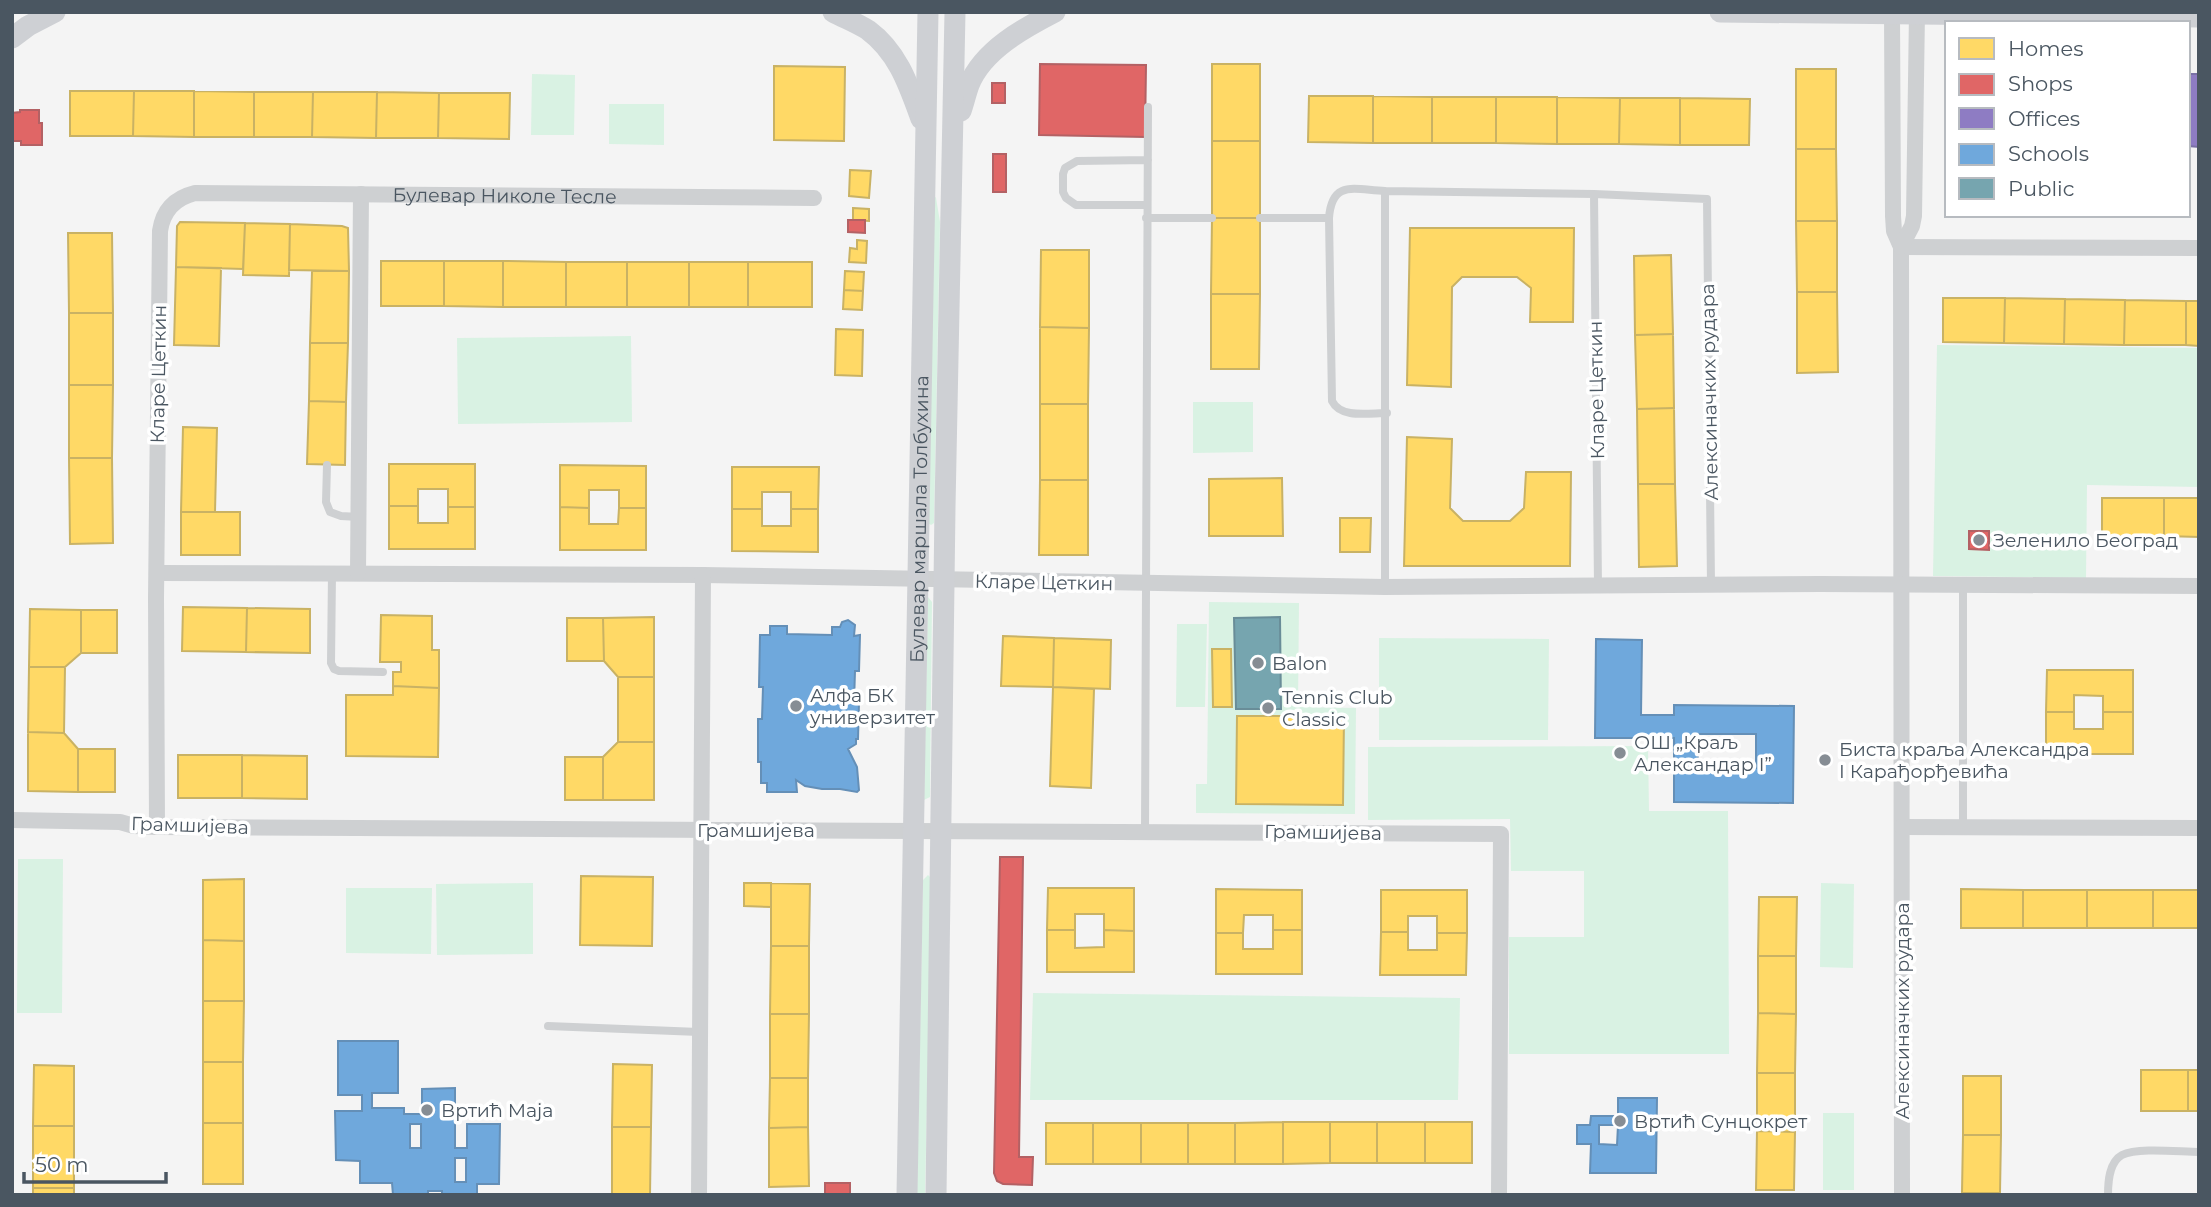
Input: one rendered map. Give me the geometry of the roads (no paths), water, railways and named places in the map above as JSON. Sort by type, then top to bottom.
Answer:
[{"type":"street","points":[[12,38],[55,12]]},
{"type":"street","points":[[833,12],[868,30],[890,50],[909,83],[926,134]]},
{"type":"street","name":"Булевар маршала Толбухина","points":[[907,1195],[928,12]]},
{"type":"street","name":"Булевар маршала Толбухина","points":[[936,1195],[955,12]]},
{"type":"street","points":[[954,137],[970,82],[991,55],[1019,31],[1055,12]]},
{"type":"street","points":[[1720,12],[2199,17]]},
{"type":"street","name":"Алексиначких рудара","points":[[1892,13],[1893,216],[1894,231],[1901,247],[1902,1195]]},
{"type":"street","name":"Алексиначких рудара","points":[[1901,247],[1914,216],[1917,13]]},
{"type":"street","name":"Кларе Цеткин","points":[[157,827],[160,231],[162,220],[172,205],[181,197],[195,193]]},
{"type":"street","name":"Булевар Николе Тесле","points":[[195,193],[814,198]]},
{"type":"street","points":[[358,573],[361,194]]},
{"type":"street","points":[[1901,247],[2199,248]]},
{"type":"street","name":"Кларе Цеткин","points":[[157,573],[703,575],[1385,587],[1901,585]]},
{"type":"street","points":[[699,1195],[703,575]]},
{"type":"street","points":[[1901,585],[2199,586]]},
{"type":"street","name":"Грамшијева","points":[[12,820],[120,822],[157,827],[1145,830],[1501,834],[1499,1195]]},
{"type":"street","points":[[1902,827],[2199,828]]},
{"type":"lane","points":[[1145,830],[1148,107]]},
{"type":"lane","points":[[1147,160],[1077,161],[1065,168],[1063,174],[1063,192],[1066,198],[1076,205],[1147,205]]},
{"type":"lane","points":[[1387,413],[1342,412],[1335,408],[1332,401],[1329,218],[1330,205],[1335,194],[1343,190],[1594,194]]},
{"type":"lane","points":[[1385,191],[1385,587]]},
{"type":"lane","name":"Алексиначких рудара","points":[[1594,194],[1707,200],[1711,585]]},
{"type":"lane","name":"Кларе Цеткин","points":[[1594,194],[1598,587]]},
{"type":"lane","points":[[1146,218],[1212,218]]},
{"type":"lane","points":[[1260,218],[1329,218]]},
{"type":"lane","points":[[327,465],[326,502],[330,512],[359,517]]},
{"type":"lane","points":[[331,573],[331,663],[334,669],[383,672]]},
{"type":"lane","points":[[1962,586],[1963,827]]},
{"type":"lane","points":[[548,1026],[699,1032]]},
{"type":"lane","points":[[2108,1195],[2111,1169],[2122,1155],[2136,1152],[2199,1152]]},
{"type":"place","name":"Зеленило Београд","points":[[1979,540]]},
{"type":"place","name":"Balon","points":[[1258,663]]},
{"type":"place","name":"Алфа БК универзитет","points":[[796,706]]},
{"type":"place","name":"Tennis Club Classic","points":[[1268,708]]},
{"type":"place","name":"ОШ „Краљ Александар I”","points":[[1620,753]]},
{"type":"place","name":"Биста краља Александра I Карађорђевића","points":[[1825,760]]},
{"type":"place","name":"Вртић Маја","points":[[427,1110]]},
{"type":"place","name":"Вртић Сунцокрет","points":[[1620,1121]]}]
